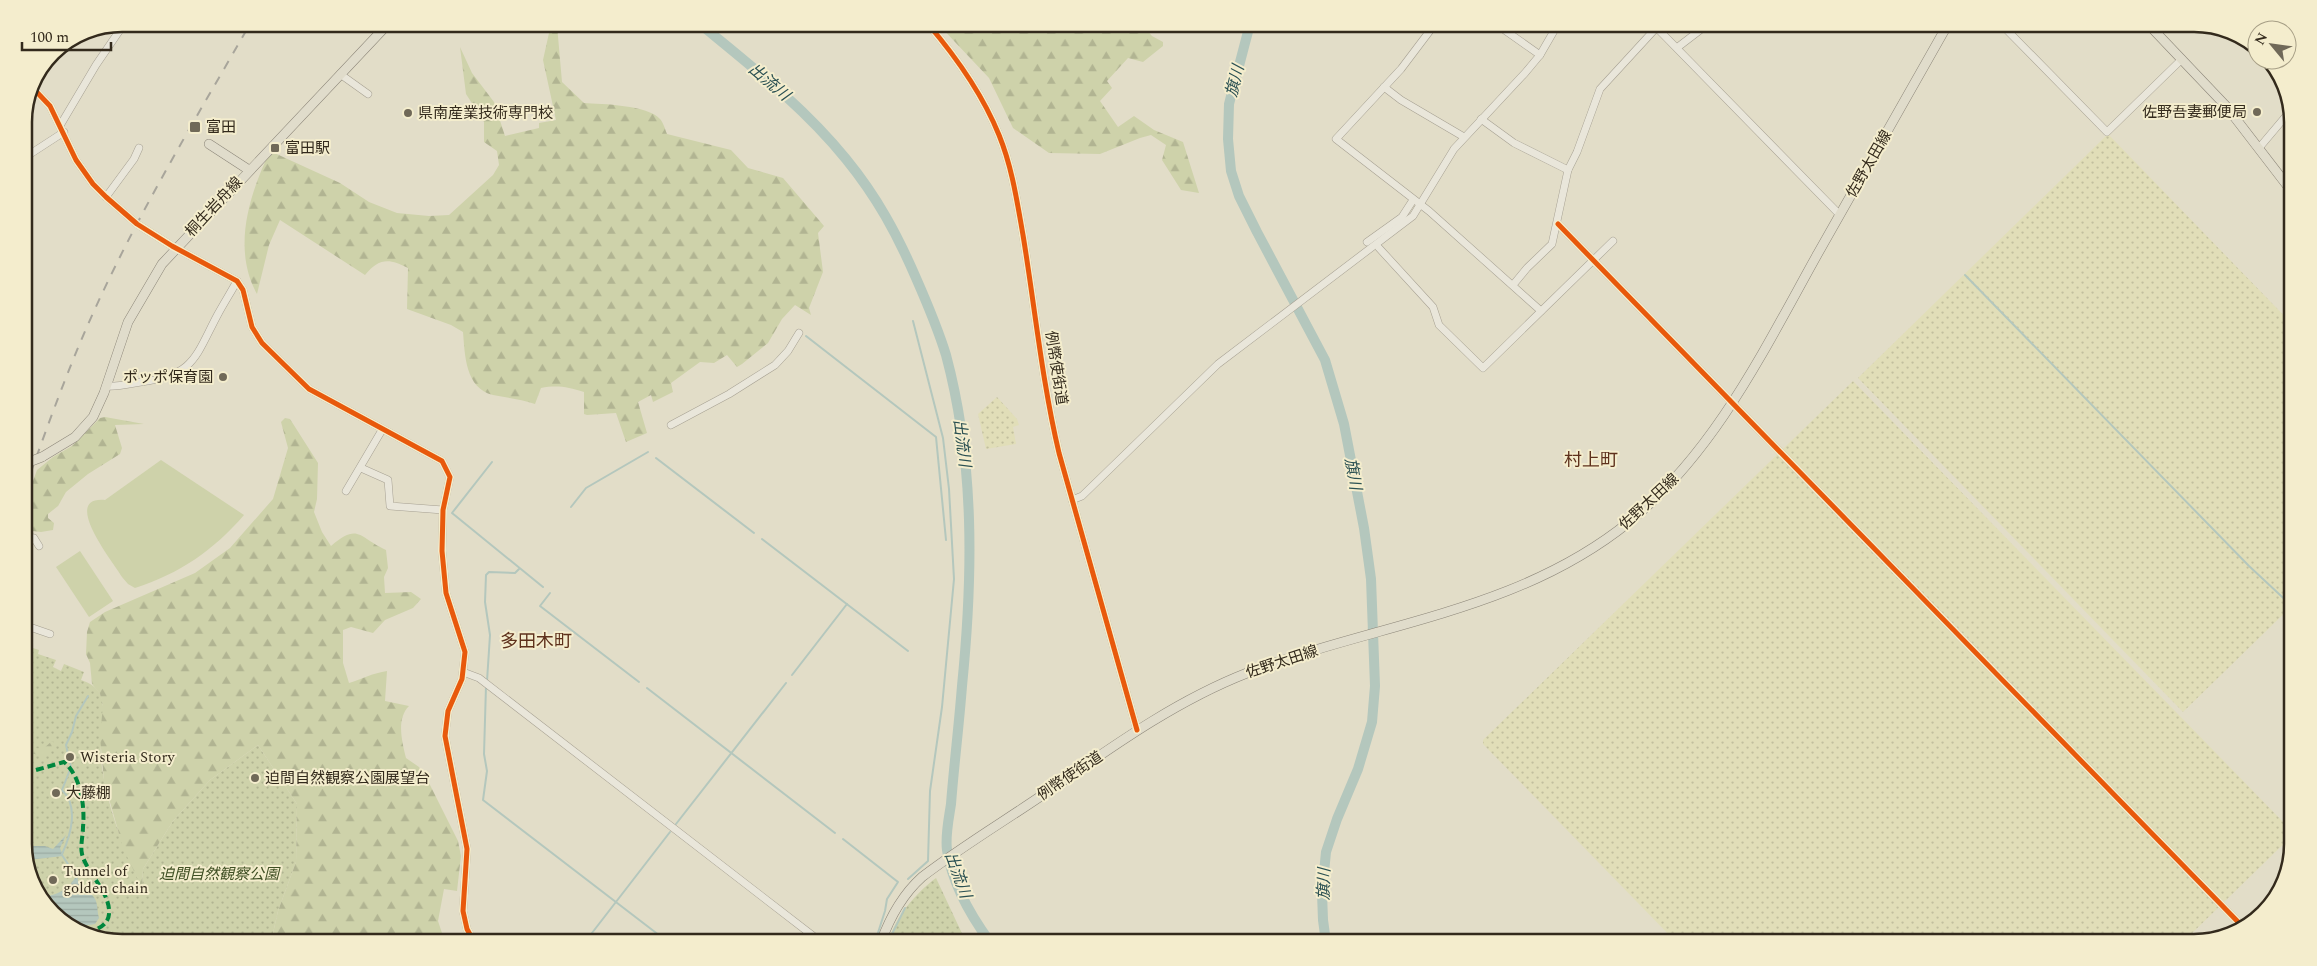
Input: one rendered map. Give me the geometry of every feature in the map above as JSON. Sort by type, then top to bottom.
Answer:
[{"type":"main road","name":"桐生岩舟線","points":[[33,460],[70,440],[86,427],[98,409],[133,310],[154,276],[175,248],[380,32]]},
{"type":"main road","name":"佐野太田線","points":[[1137,730],[1211,688],[1250,672],[1520,588],[1563,566],[1603,541],[1646,508],[1675,479],[1703,445],[1732,402],[1943,32]]},
{"type":"main road","points":[[2156,32],[2226,106],[2284,182]]},
{"type":"main road","points":[[209,144],[249,170]]},
{"type":"main road","name":"例幣使街道","points":[[885,934],[902,900],[915,884],[940,864],[1137,730]]},
{"type":"street","points":[[61,124],[91,72],[118,32]]},
{"type":"street","name":"例幣使街道","points":[[935,32],[950,50],[982,98],[1000,137],[1008,162],[1028,263],[1050,415],[1137,730]]},
{"type":"street","points":[[1429,32],[1416,51],[1336,139],[1422,205],[1476,250],[1541,311]]},
{"type":"street","points":[[1507,32],[1540,55]]},
{"type":"street","points":[[1072,500],[1082,496],[1197,382],[1413,216],[1422,205],[1444,164],[1464,137],[1540,55],[1553,32]]},
{"type":"street","points":[[1513,285],[1527,268],[1552,244],[1558,224],[1568,170],[1577,152],[1600,89],[1650,32]]},
{"type":"street","points":[[1662,32],[1840,215]]},
{"type":"street","points":[[1678,47],[1698,32]]},
{"type":"street","points":[[2009,32],[2107,132],[2182,59]]},
{"type":"street","points":[[340,74],[368,94]]},
{"type":"street","points":[[1384,87],[1401,100],[1464,137]]},
{"type":"street","points":[[37,93],[50,106],[61,124],[76,160],[93,184],[137,224],[175,248],[237,281],[243,290],[252,327],[262,343],[309,388],[442,462],[447,467],[450,477],[443,510],[442,550],[446,593],[464,652],[463,672],[448,711],[445,736],[466,842],[463,911],[470,934]]},
{"type":"street","points":[[2259,148],[2284,118]]},
{"type":"street","points":[[1481,119],[1514,143],[1568,170]]},
{"type":"street","points":[[33,152],[64,132]]},
{"type":"street","points":[[106,197],[134,159],[139,148]]},
{"type":"street","points":[[1371,240],[1402,217],[1414,200]]},
{"type":"street","points":[[1558,224],[2238,922]]},
{"type":"street","points":[[1379,248],[1433,307],[1439,324],[1483,368],[1613,240]]},
{"type":"street","points":[[106,386],[147,381],[175,374],[189,365],[197,356],[237,281]]},
{"type":"street","points":[[672,425],[775,365],[788,351],[799,333]]},
{"type":"street","points":[[346,491],[382,430]]},
{"type":"street","points":[[361,468],[388,480],[390,506],[443,510]]},
{"type":"street","points":[[33,538],[39,546]]},
{"type":"street","points":[[33,629],[50,634]]},
{"type":"street","points":[[463,672],[479,678],[811,934]]},
{"type":"shaded area","points":[[2108,134],[2284,316],[2284,614],[2183,712],[1858,378]]},
{"type":"shaded area","points":[[1853,381],[2284,823],[2284,844],[2191,934],[1668,934],[1483,744],[1483,740]]},
{"type":"shaded area","points":[[997,397],[1017,419],[1019,425],[1013,427],[1016,444],[986,449],[978,414]]},
{"type":"shaded area","points":[[66,835],[60,848],[63,856],[34,859],[33,846],[45,846],[53,849]]},
{"type":"shaded area","points":[[77,878],[96,901],[99,918],[95,924],[84,925],[68,915],[51,898],[49,895],[60,892]]},
{"type":"green space","points":[[549,32],[558,32],[562,82],[584,103],[624,106],[646,111],[660,119],[667,134],[731,150],[748,168],[783,178],[824,226],[818,233],[823,272],[809,308],[811,315],[795,305],[782,319],[768,343],[742,364],[737,367],[727,355],[714,363],[700,362],[671,383],[673,392],[653,402],[651,395],[638,402],[647,433],[626,442],[616,413],[584,414],[584,392],[562,387],[541,388],[535,404],[493,395],[484,391],[477,385],[468,369],[463,332],[451,325],[407,309],[408,268],[395,262],[385,261],[375,265],[365,275],[280,220],[269,245],[257,294],[250,277],[246,259],[246,222],[250,204],[270,151],[340,183],[369,202],[397,213],[429,216],[449,215],[493,175],[499,165],[497,151],[484,142],[484,122],[466,94],[460,47],[472,73],[494,102],[505,136],[539,128],[539,123],[556,120],[543,60]]},
{"type":"green space","points":[[946,32],[1149,32],[1163,42],[1163,46],[1143,62],[1128,58],[1107,81],[1112,88],[1100,101],[1118,127],[1134,116],[1154,130],[1183,142],[1199,193],[1181,190],[1162,160],[1166,145],[1151,135],[1100,154],[1049,153],[1013,128],[989,78]]},
{"type":"green space","points":[[105,417],[144,424],[115,425],[122,448],[120,454],[88,474],[66,492],[58,506],[48,514],[48,518],[54,523],[53,530],[33,531],[33,481],[37,470],[53,457],[72,446],[100,418]]},
{"type":"green space","points":[[285,418],[290,419],[318,463],[317,499],[314,512],[322,532],[331,546],[348,535],[359,534],[386,550],[388,568],[384,577],[385,593],[411,592],[421,599],[413,608],[385,620],[373,633],[351,627],[343,630],[343,663],[349,683],[387,671],[385,701],[409,706],[402,717],[401,724],[406,758],[419,767],[428,781],[458,841],[461,856],[457,891],[444,889],[438,921],[442,934],[273,934],[278,911],[296,862],[297,804],[258,745],[210,780],[173,821],[143,869],[142,888],[123,848],[104,781],[100,737],[103,705],[100,694],[92,684],[90,663],[86,654],[87,632],[90,622],[105,612],[195,573],[230,548],[273,499],[288,448],[281,422]]},
{"type":"green space","points":[[161,460],[244,515],[233,528],[195,559],[166,576],[135,588],[122,577],[101,545],[88,519],[87,508],[92,502],[105,500]]},
{"type":"green space","points":[[80,551],[113,601],[89,617],[56,567]]},
{"type":"green space","name":"迫間自然観察公園","points":[[33,648],[39,650],[38,654],[56,660],[53,667],[61,671],[64,664],[84,672],[81,680],[93,686],[101,696],[103,719],[101,761],[107,794],[122,841],[142,887],[143,869],[173,821],[210,780],[258,745],[297,804],[296,862],[278,911],[273,934],[123,934],[105,932],[88,927],[59,907],[42,883],[34,861]]},
{"type":"green space","points":[[52,741],[57,745],[45,754],[33,753],[33,747],[43,749]]},
{"type":"green space","points":[[936,878],[962,934],[890,934],[907,906]]},
{"type":"waterway","name":"出流川","points":[[710,32],[758,71],[813,122],[857,173],[886,216],[909,262],[946,355],[962,437],[967,478],[969,520],[966,645],[947,833],[947,850],[958,887],[969,910],[985,934]]},
{"type":"waterway","name":"旗川","points":[[1248,32],[1229,104],[1228,139],[1231,171],[1239,196],[1325,360],[1344,424],[1364,528],[1371,579],[1375,686],[1372,722],[1358,769],[1337,819],[1326,852],[1322,893],[1325,934]]},
{"type":"waterway","points":[[1965,275],[2249,566],[2284,599]]},
{"type":"waterway","points":[[908,879],[928,861],[930,791],[942,707],[954,579],[949,489],[943,438],[913,321]]},
{"type":"waterway","points":[[806,336],[936,437],[946,540]]},
{"type":"waterway","points":[[571,507],[586,488],[648,452]]},
{"type":"waterway","points":[[656,458],[754,533]]},
{"type":"waterway","points":[[492,462],[452,513],[543,587]]},
{"type":"waterway","points":[[762,539],[908,651]]},
{"type":"waterway","points":[[487,681],[490,635],[485,602],[486,575],[489,572],[515,573],[519,569]]},
{"type":"waterway","points":[[550,593],[540,606],[639,682]]},
{"type":"waterway","points":[[792,675],[847,604]]},
{"type":"waterway","points":[[676,824],[786,683]]},
{"type":"waterway","points":[[486,686],[484,754],[487,771],[483,800],[658,934]]},
{"type":"waterway","points":[[647,688],[835,833]]},
{"type":"waterway","points":[[62,854],[72,821],[70,804],[62,790],[71,767],[66,745],[76,716],[88,696]]},
{"type":"waterway","points":[[591,934],[670,832]]},
{"type":"waterway","points":[[843,839],[898,882],[887,899],[878,934]]},
{"type":"waterway","points":[[62,855],[77,878]]},
{"type":"waterway","points":[[892,934],[905,908]]},
{"type":"railway","points":[[33,466],[75,356],[111,274],[169,166],[245,32]]},
{"type":"marked path","points":[[33,770],[64,762],[70,768],[78,783],[83,810],[82,854],[109,906],[106,922],[96,929]]},
{"type":"cycle path","points":[[934,32],[977,90],[999,135],[1007,159],[1019,210],[1043,372],[1059,453],[1137,730]]},
{"type":"cycle path","points":[[37,93],[50,106],[76,160],[93,184],[137,224],[172,246],[237,281],[243,290],[252,327],[262,343],[309,389],[442,461],[450,477],[443,510],[442,551],[446,593],[465,652],[462,679],[448,711],[445,736],[467,849],[463,911],[470,934]]},
{"type":"cycle path","points":[[1558,224],[2238,922]]},
{"type":"place","name":"佐野吾妻郵便局","points":[[2257,112]]},
{"type":"place","name":"県南産業技術専門校","points":[[408,113]]},
{"type":"place","name":"富田","points":[[195,127]]},
{"type":"place","name":"富田駅","points":[[275,148]]},
{"type":"place","name":"ポッポ保育園","points":[[223,377]]},
{"type":"place","name":"Wisteria Story","points":[[70,757]]},
{"type":"place","name":"迫間自然観察公園展望台","points":[[255,778]]},
{"type":"place","name":"大藤棚","points":[[56,793]]},
{"type":"place","name":"Tunnel of golden chain","points":[[53,880]]},
{"type":"district","name":"村上町","points":[[1591,460]]},
{"type":"district","name":"多田木町","points":[[536,641]]}]
